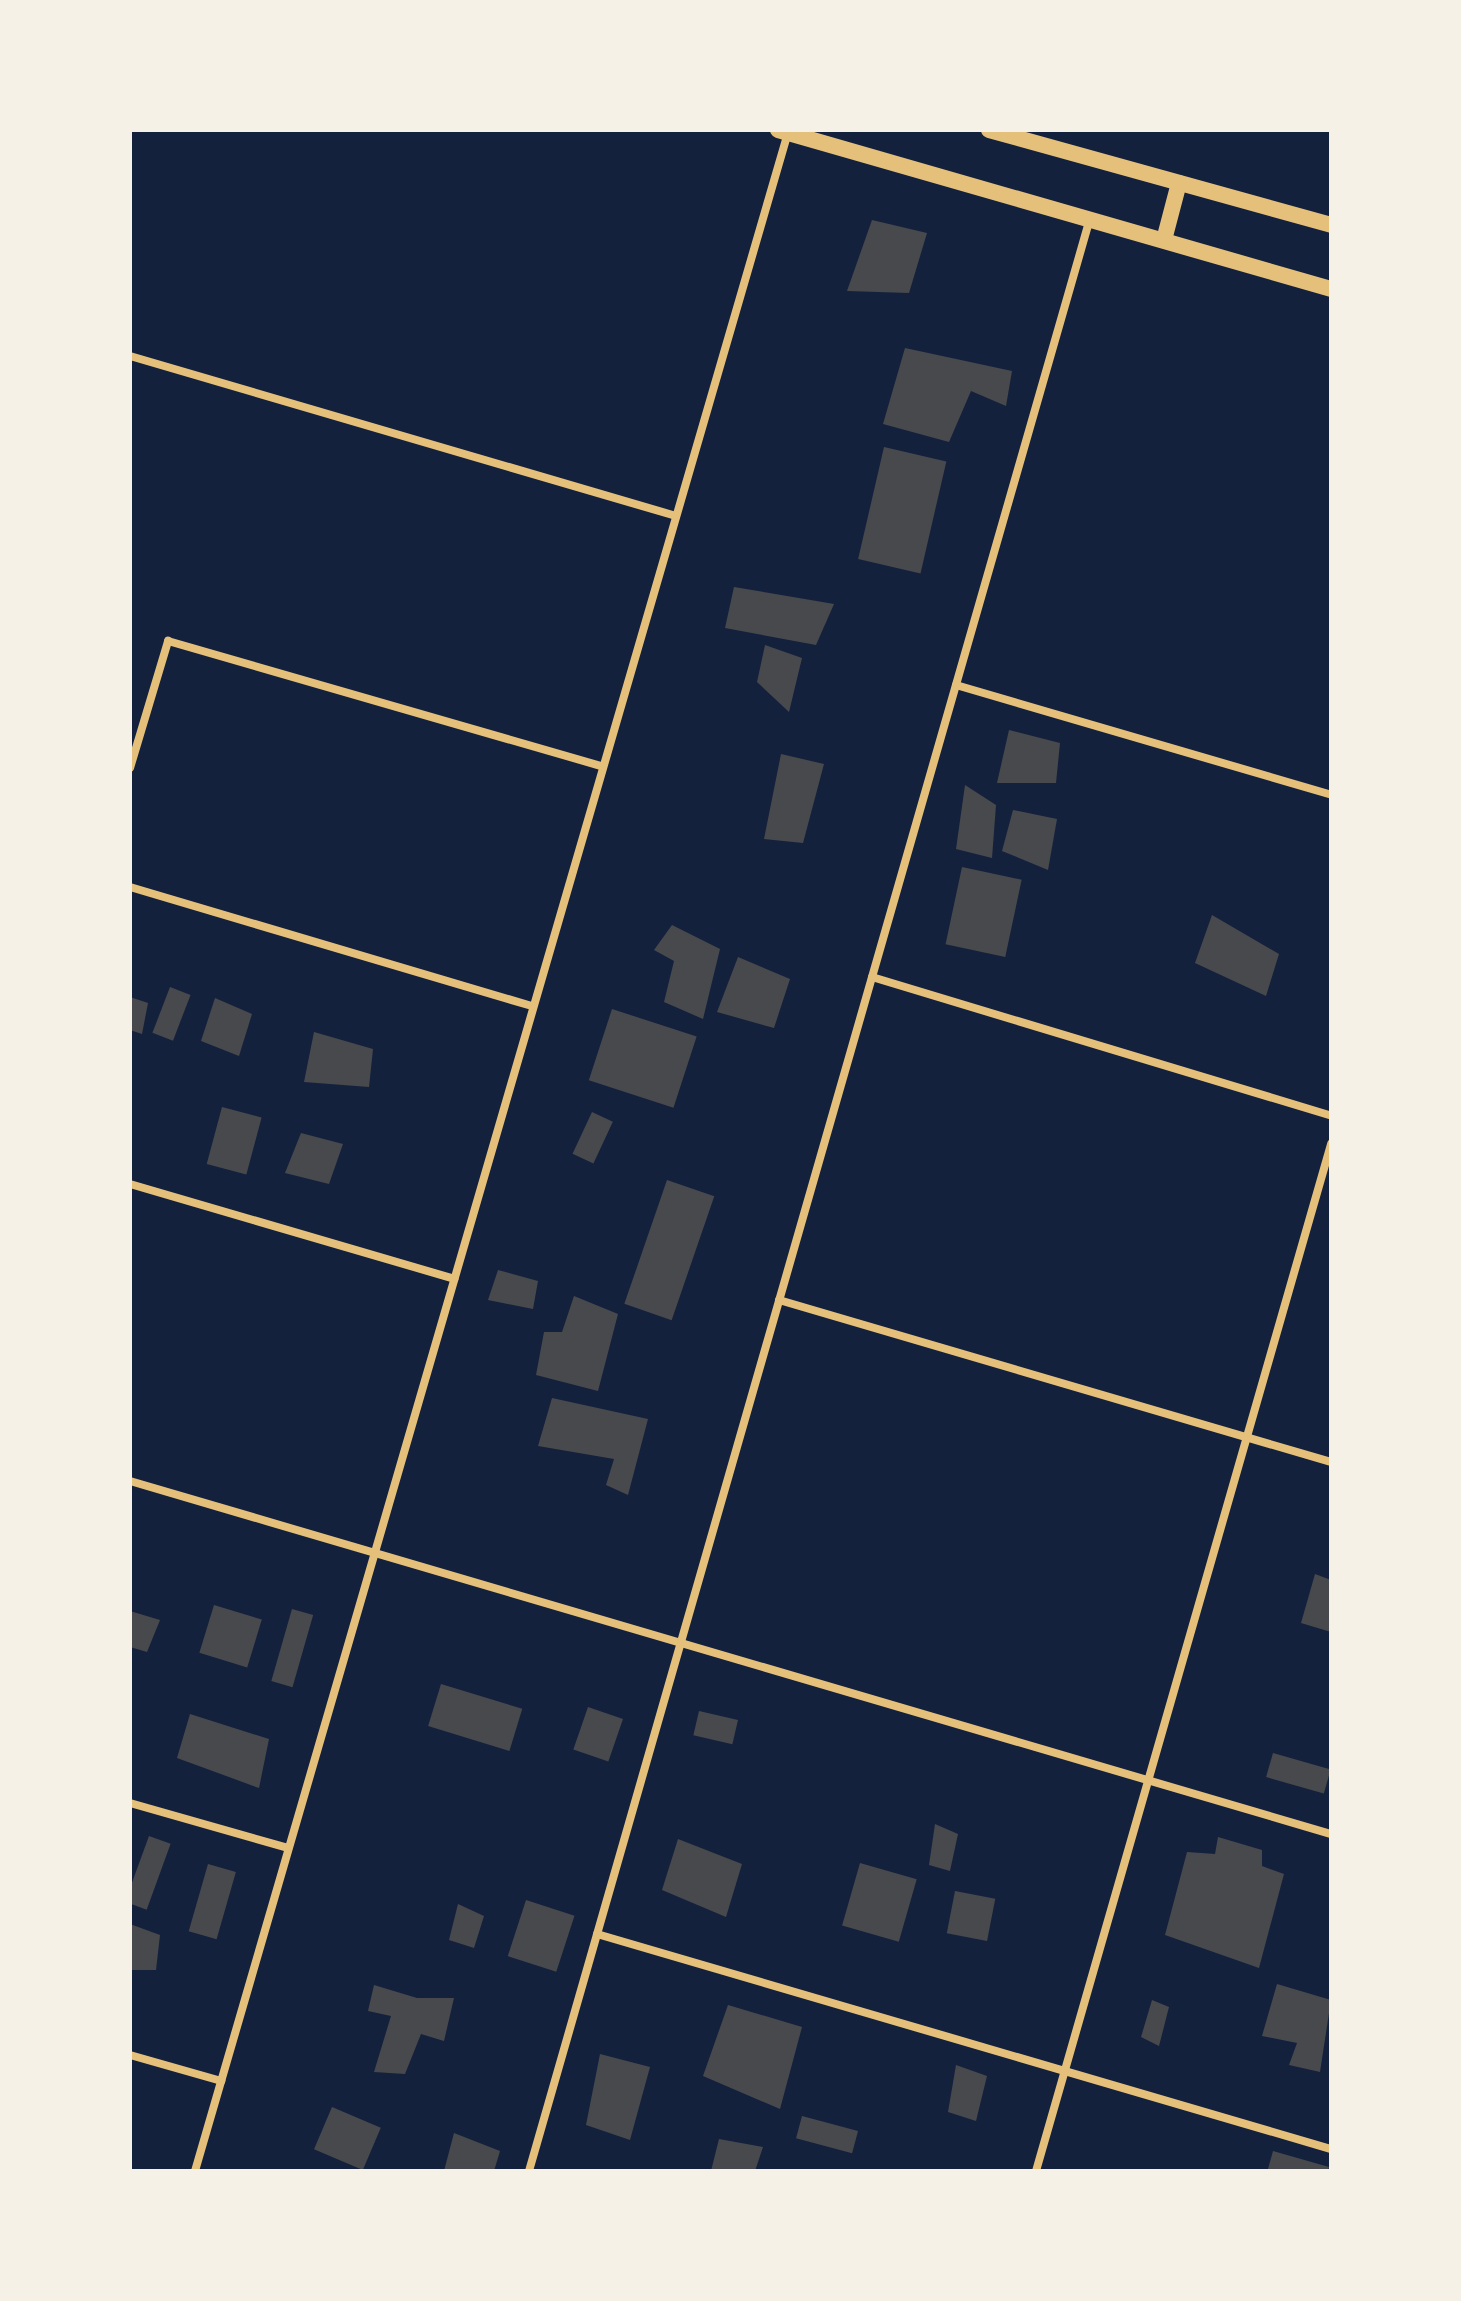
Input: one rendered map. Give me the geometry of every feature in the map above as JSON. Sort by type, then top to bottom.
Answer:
[{"type":"main road","points":[[989,130],[1331,225]]},
{"type":"main road","points":[[783,131],[1091,217],[1331,289]]},
{"type":"main road","points":[[1164,240],[1179,183]]},
{"type":"street","points":[[195,2171],[676,516],[783,131]]},
{"type":"street","points":[[529,2171],[1091,217]]},
{"type":"street","points":[[130,356],[676,516]]},
{"type":"street","points":[[130,768],[168,641],[601,766]]},
{"type":"street","points":[[956,685],[1331,795]]},
{"type":"street","points":[[130,887],[533,1006]]},
{"type":"street","points":[[872,977],[1331,1116]]},
{"type":"street","points":[[1036,2171],[1331,1144]]},
{"type":"street","points":[[130,1184],[454,1279]]},
{"type":"street","points":[[779,1300],[1331,1462]]},
{"type":"street","points":[[130,1481],[1331,1834]]},
{"type":"street","points":[[130,1803],[288,1848]]},
{"type":"street","points":[[597,1934],[1331,2149]]},
{"type":"street","points":[[130,2055],[221,2081]]},
{"type":"building","points":[[872,220],[927,233],[909,293],[847,291]]},
{"type":"building","points":[[905,348],[1012,371],[1006,406],[971,391],[949,442],[883,424]]},
{"type":"building","points":[[884,447],[946,461],[920,573],[858,559]]},
{"type":"building","points":[[734,587],[834,604],[816,645],[725,628]]},
{"type":"building","points":[[765,645],[802,658],[789,712],[757,682]]},
{"type":"building","points":[[1009,730],[1060,743],[1056,783],[997,783]]},
{"type":"building","points":[[781,754],[824,764],[803,843],[764,839]]},
{"type":"building","points":[[965,785],[996,805],[992,858],[956,849]]},
{"type":"building","points":[[1013,810],[1057,819],[1048,870],[1002,851]]},
{"type":"building","points":[[962,867],[1022,880],[1005,957],[946,944]]},
{"type":"building","points":[[1212,915],[1279,954],[1266,996],[1195,963]]},
{"type":"building","points":[[672,925],[720,949],[703,1019],[664,1002],[674,961],[654,950]]},
{"type":"building","points":[[738,957],[790,979],[774,1028],[717,1012]]},
{"type":"building","points":[[170,987],[191,995],[173,1041],[152,1033]]},
{"type":"building","points":[[130,997],[148,1003],[142,1034],[130,1030]]},
{"type":"building","points":[[215,998],[252,1014],[239,1056],[201,1041]]},
{"type":"building","points":[[612,1009],[697,1037],[673,1108],[589,1080]]},
{"type":"building","points":[[314,1032],[373,1049],[369,1087],[304,1082]]},
{"type":"building","points":[[222,1107],[262,1118],[246,1175],[207,1164]]},
{"type":"building","points":[[592,1112],[613,1122],[593,1163],[573,1154]]},
{"type":"building","points":[[301,1133],[343,1144],[329,1184],[285,1173]]},
{"type":"building","points":[[667,1180],[714,1196],[672,1320],[624,1304]]},
{"type":"building","points":[[498,1270],[538,1281],[533,1309],[488,1300]]},
{"type":"building","points":[[574,1296],[618,1314],[598,1391],[536,1375],[544,1332],[562,1332]]},
{"type":"building","points":[[552,1398],[648,1419],[628,1495],[606,1485],[614,1459],[538,1446]]},
{"type":"building","points":[[1315,1574],[1331,1580],[1331,1632],[1301,1623]]},
{"type":"building","points":[[214,1605],[262,1620],[247,1667],[199,1653]]},
{"type":"building","points":[[292,1609],[313,1615],[292,1687],[271,1681]]},
{"type":"building","points":[[130,1611],[160,1620],[147,1652],[130,1647]]},
{"type":"building","points":[[441,1684],[522,1709],[509,1751],[428,1726]]},
{"type":"building","points":[[588,1707],[623,1719],[608,1762],[573,1750]]},
{"type":"building","points":[[699,1711],[738,1720],[732,1744],[693,1735]]},
{"type":"building","points":[[190,1714],[269,1739],[259,1788],[177,1758]]},
{"type":"building","points":[[1273,1753],[1331,1770],[1324,1794],[1266,1777]]},
{"type":"building","points":[[935,1824],[958,1834],[950,1871],[929,1865]]},
{"type":"building","points":[[149,1836],[171,1844],[147,1910],[130,1904],[130,1888]]},
{"type":"building","points":[[1218,1837],[1262,1850],[1262,1866],[1284,1874],[1259,1968],[1165,1935],[1187,1852],[1215,1854]]},
{"type":"building","points":[[678,1839],[742,1864],[726,1917],[662,1890]]},
{"type":"building","points":[[860,1863],[917,1879],[899,1942],[842,1925]]},
{"type":"building","points":[[208,1864],[236,1872],[217,1939],[189,1931]]},
{"type":"building","points":[[955,1891],[995,1899],[987,1941],[947,1933]]},
{"type":"building","points":[[526,1900],[575,1916],[556,1972],[508,1956]]},
{"type":"building","points":[[458,1904],[484,1916],[474,1948],[449,1940]]},
{"type":"building","points":[[130,1924],[160,1935],[156,1970],[130,1970]]},
{"type":"building","points":[[1277,1984],[1331,2000],[1320,2072],[1289,2065],[1297,2043],[1262,2036]]},
{"type":"building","points":[[374,1985],[417,1998],[454,1998],[444,2041],[421,2034],[405,2074],[374,2072],[391,2016],[368,2011]]},
{"type":"building","points":[[1152,2000],[1169,2007],[1159,2046],[1141,2037]]},
{"type":"building","points":[[728,2005],[802,2027],[780,2109],[703,2076]]},
{"type":"building","points":[[600,2054],[650,2067],[630,2140],[586,2125]]},
{"type":"building","points":[[956,2065],[987,2076],[976,2121],[948,2112]]},
{"type":"building","points":[[332,2107],[381,2128],[363,2170],[314,2149]]},
{"type":"building","points":[[802,2116],[858,2131],[852,2153],[796,2138]]},
{"type":"building","points":[[454,2133],[500,2151],[494,2171],[444,2171]]},
{"type":"building","points":[[719,2139],[763,2147],[755,2171],[711,2171]]},
{"type":"building","points":[[1273,2151],[1329,2167],[1328,2171],[1268,2169]]}]
